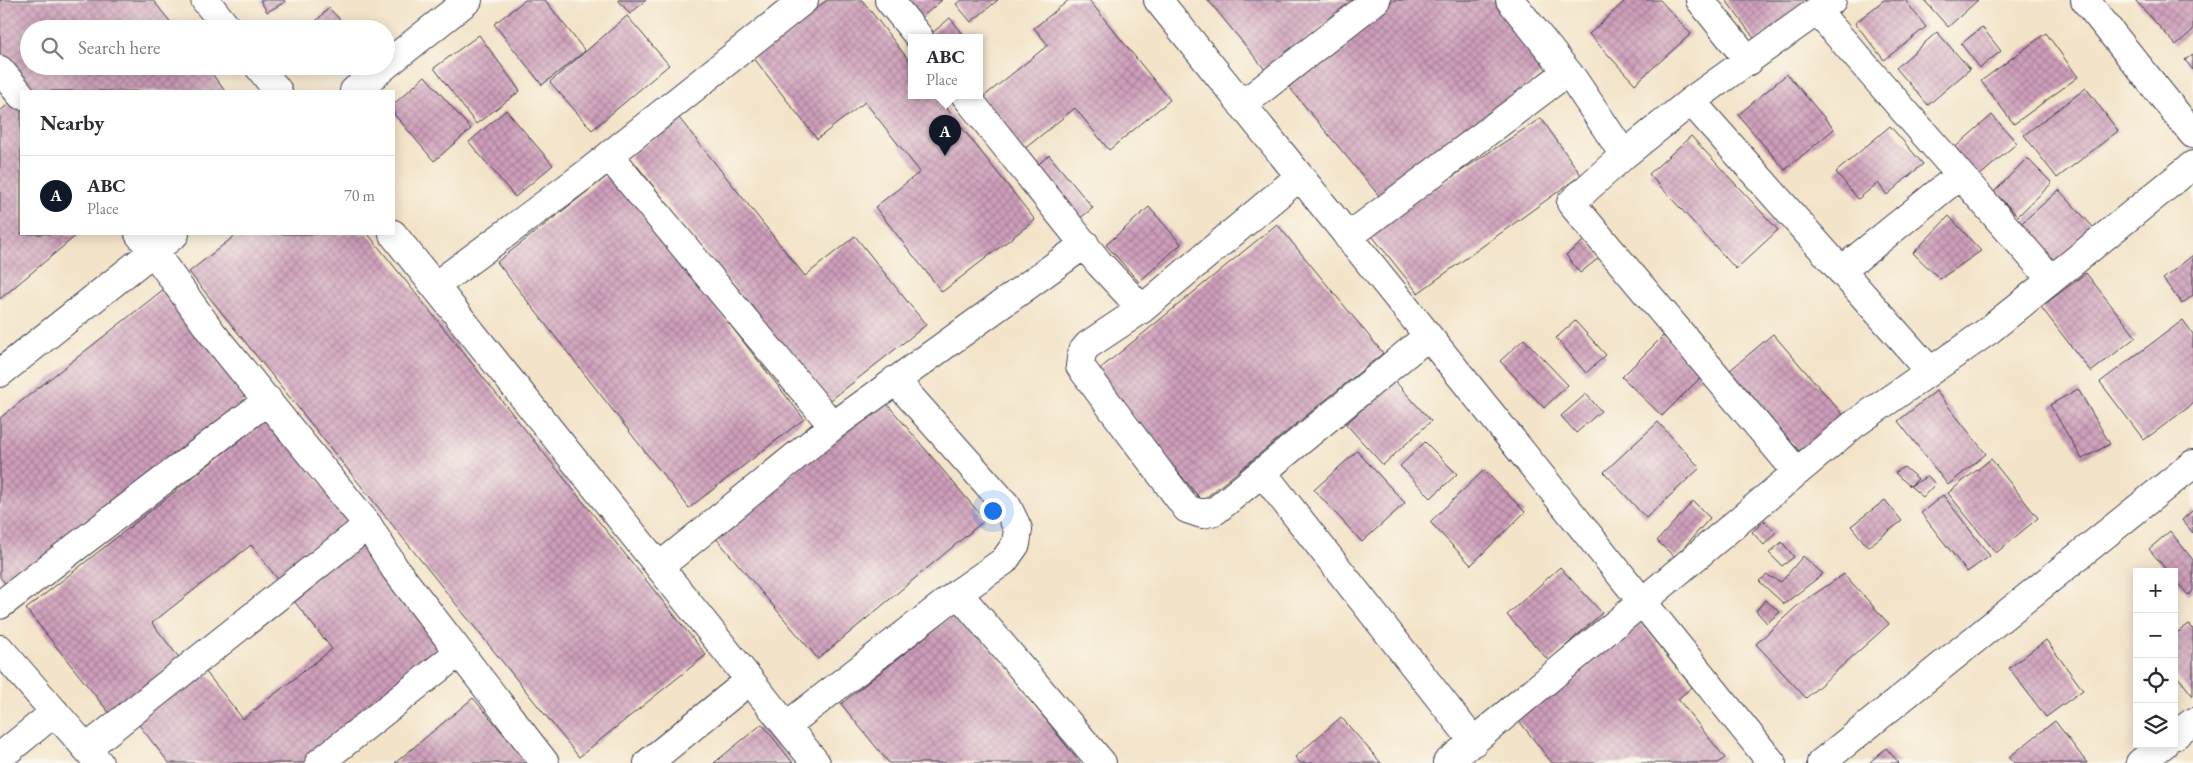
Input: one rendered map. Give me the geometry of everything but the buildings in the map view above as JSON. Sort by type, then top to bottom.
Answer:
[{"type":"street","points":[[205,0],[221,20]]},
{"type":"street","points":[[395,59],[468,0]]},
{"type":"street","points":[[434,286],[609,156],[804,0]]},
{"type":"street","points":[[889,0],[917,34]]},
{"type":"street","points":[[1158,0],[1772,763]]},
{"type":"street","points":[[1242,105],[1376,0]]},
{"type":"street","points":[[1510,0],[1567,72],[1624,155]]},
{"type":"street","points":[[1700,0],[1749,61]]},
{"type":"street","points":[[2085,0],[2193,134]]},
{"type":"street","points":[[1797,472],[1571,203],[1624,155],[1690,101],[1825,6],[1960,175],[2051,279]]},
{"type":"street","points":[[1348,237],[1567,72]]},
{"type":"street","points":[[265,75],[277,90]]},
{"type":"street","points":[[355,90],[374,75]]},
{"type":"street","points":[[968,99],[1099,263],[1142,309]]},
{"type":"street","points":[[1690,101],[1930,371]]},
{"type":"street","points":[[609,156],[833,426]]},
{"type":"street","points":[[1446,763],[1474,742],[1853,425],[1988,330],[2193,165]]},
{"type":"street","points":[[1841,271],[1960,175]]},
{"type":"street","points":[[1300,177],[1142,309],[1088,345],[1082,352],[1080,359],[1082,371],[1187,508],[1202,514],[1215,512],[1428,336]]},
{"type":"street","points":[[0,373],[146,242],[171,235]]},
{"type":"street","points":[[393,235],[816,763]]},
{"type":"street","points":[[146,242],[212,333],[368,525],[395,569],[546,763]]},
{"type":"street","points":[[659,566],[833,426],[1085,244]]},
{"type":"street","points":[[786,726],[958,593],[1004,561],[1016,544],[1018,529],[1007,506],[895,380]]},
{"type":"street","points":[[0,605],[268,400]]},
{"type":"street","points":[[1821,763],[2193,464]]},
{"type":"street","points":[[1262,472],[1474,742]]},
{"type":"street","points":[[0,649],[93,756],[368,525]]},
{"type":"street","points":[[958,593],[1102,763]]},
{"type":"street","points":[[319,763],[458,652]]},
{"type":"street","points":[[648,763],[750,680]]},
{"type":"street","points":[[0,757],[55,712]]},
{"type":"street","points":[[2178,733],[2193,722]]},
{"type":"street","points":[[2140,763],[2159,748]]},
{"type":"place","name":"ABC","points":[[945,156]]}]
